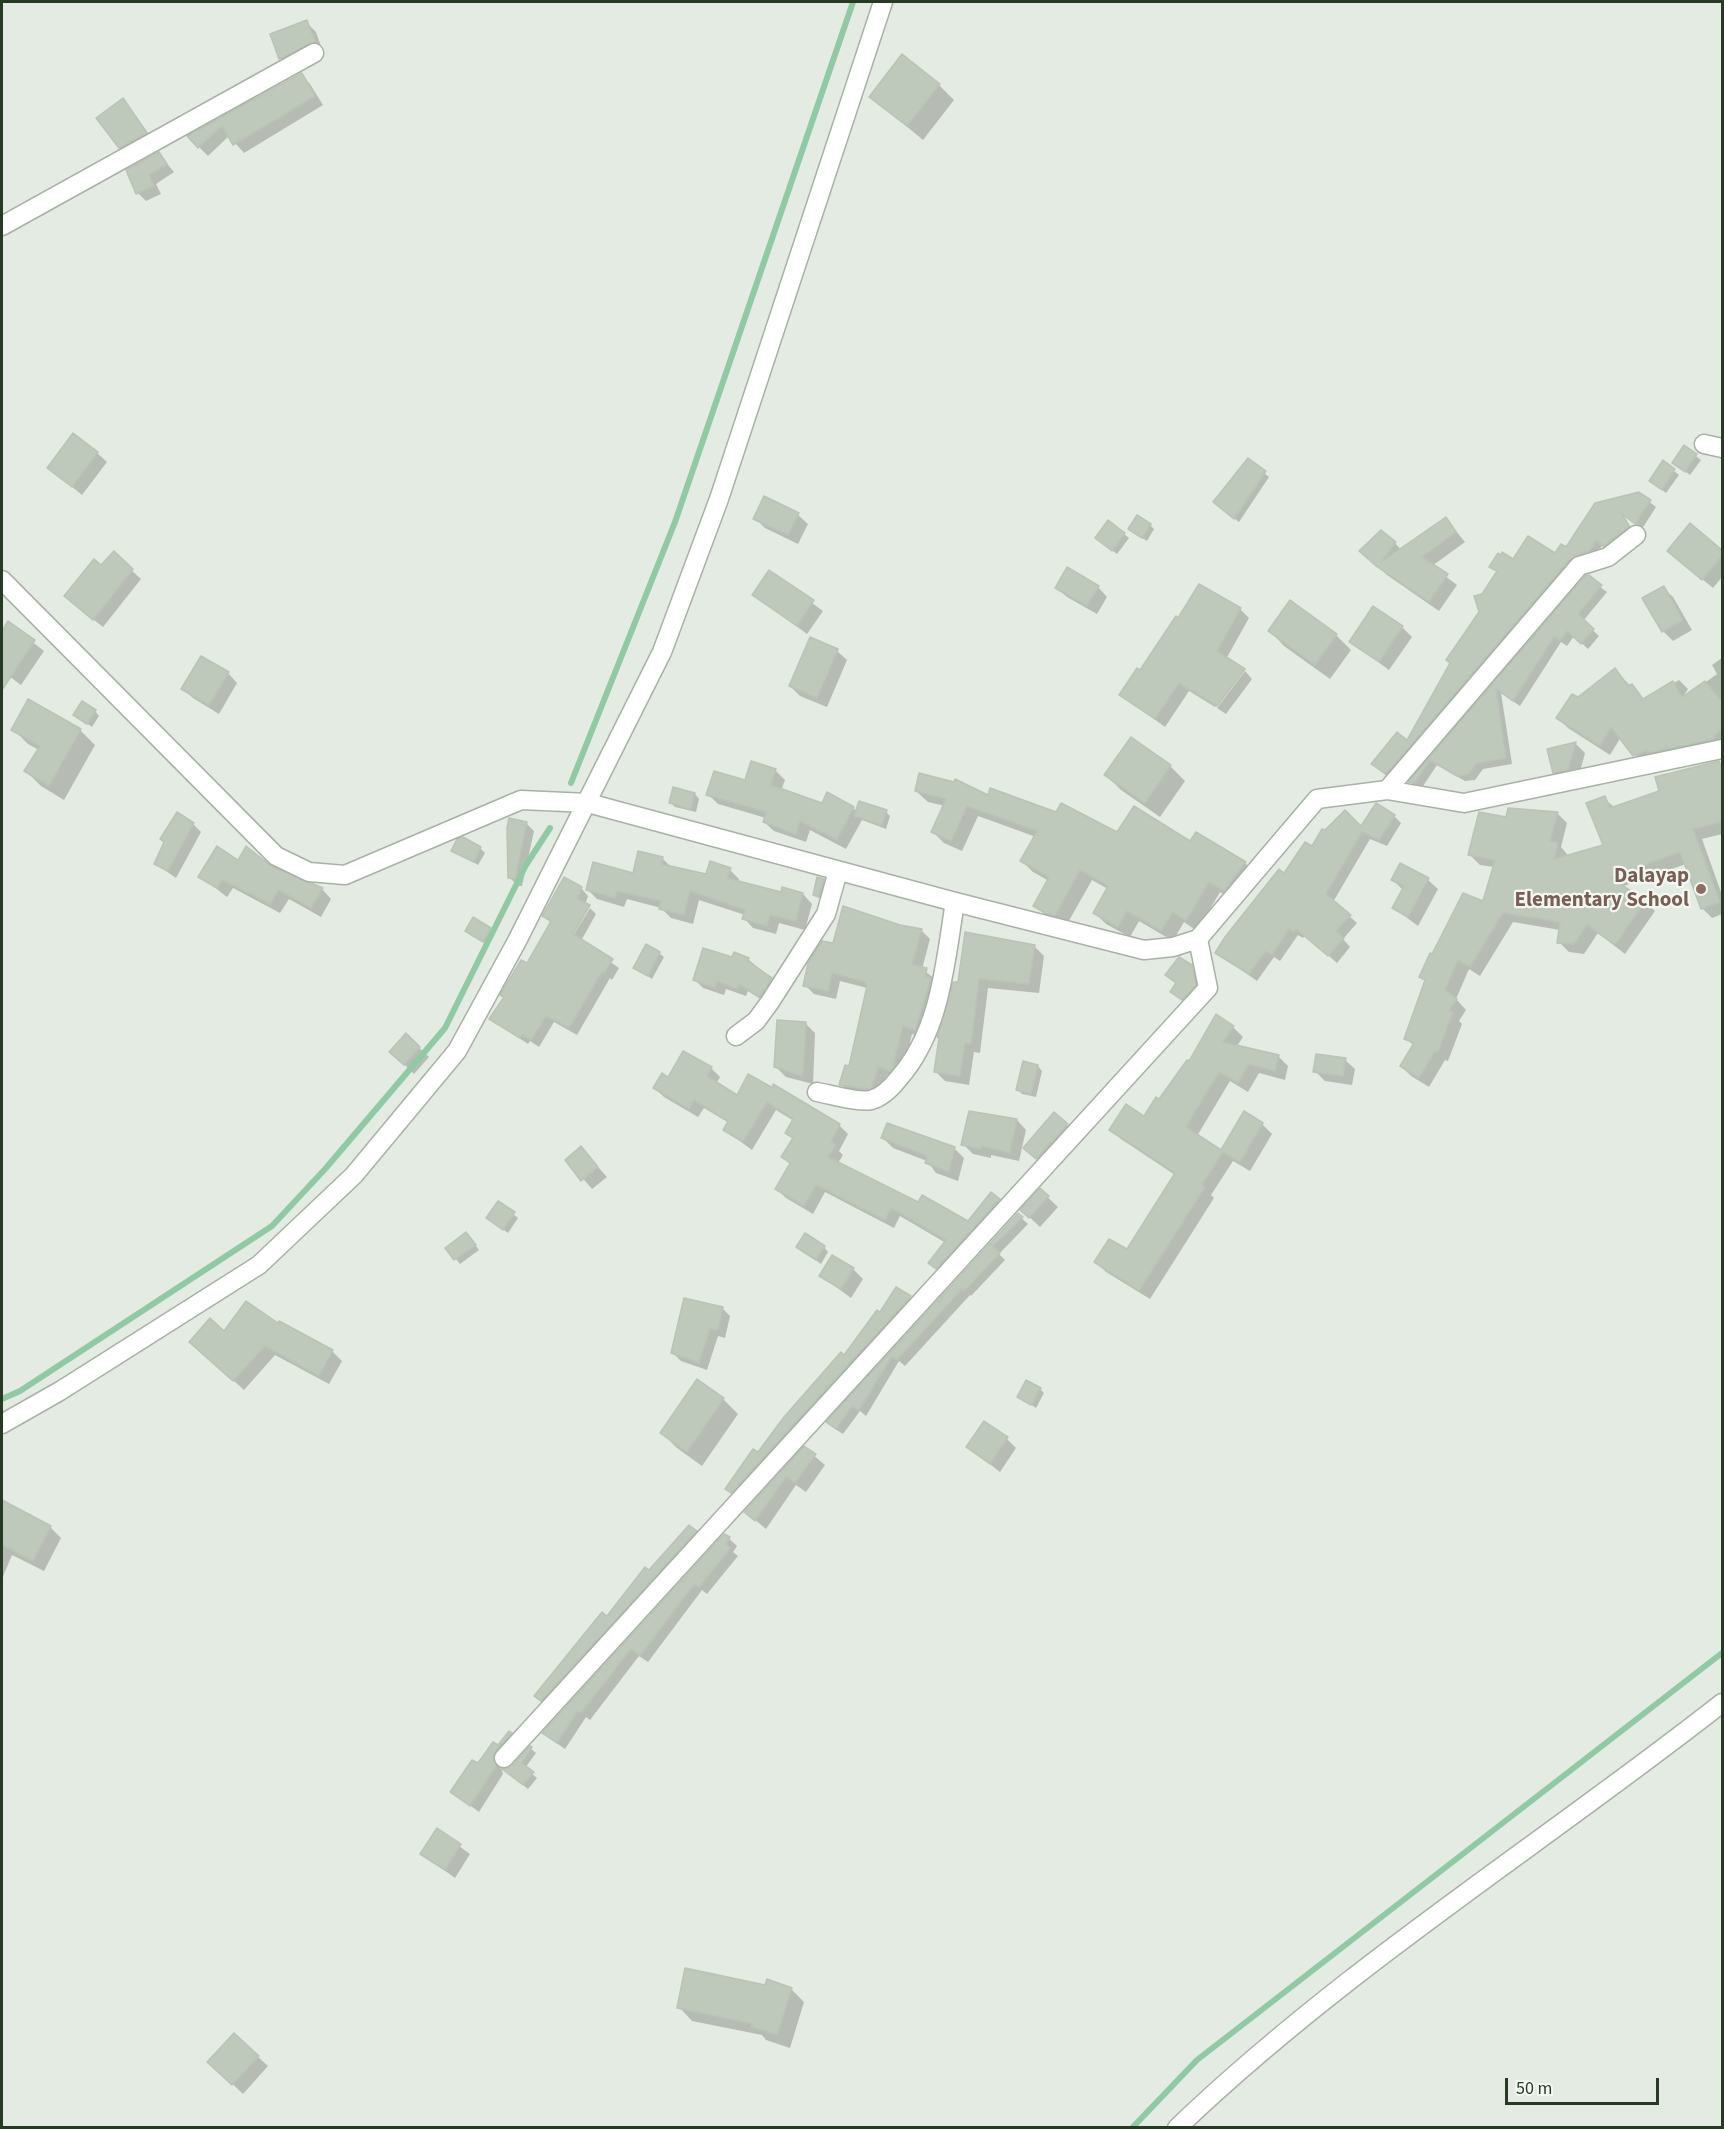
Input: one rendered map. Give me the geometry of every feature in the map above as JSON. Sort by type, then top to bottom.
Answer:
[{"type":"street","points":[[2,1424],[60,1391],[259,1265],[354,1174],[457,1051],[588,803],[662,652],[719,499],[883,2]]},
{"type":"street","points":[[2,226],[314,53]]},
{"type":"street","points":[[1387,790],[1579,566],[1608,557],[1636,535]]},
{"type":"street","points":[[2,580],[276,856],[309,872],[345,875],[521,800],[588,803],[954,902],[1143,950],[1173,947],[1198,939],[1317,799],[1387,790],[1464,802],[1722,749]]},
{"type":"street","points":[[736,1036],[756,1021],[826,914],[838,871]]},
{"type":"street","points":[[817,1092],[870,1101],[888,1091],[916,1060],[940,993],[954,902]]},
{"type":"street","points":[[504,1758],[1208,988],[1198,939]]},
{"type":"street","points":[[1177,2127],[1235,2072],[1407,1936],[1722,1703]]},
{"type":"building","points":[[307,20],[315,42],[279,59],[270,34]]},
{"type":"building","points":[[902,54],[940,84],[907,126],[869,97]]},
{"type":"building","points":[[302,73],[315,96],[233,145],[222,126],[198,148],[187,136]]},
{"type":"building","points":[[123,98],[147,133],[119,148],[96,118]]},
{"type":"building","points":[[159,152],[167,164],[149,175],[154,186],[136,194],[126,170]]},
{"type":"building","points":[[73,433],[98,452],[72,487],[47,468]]},
{"type":"building","points":[[1684,445],[1697,454],[1685,472],[1672,463]]},
{"type":"building","points":[[1248,458],[1266,471],[1234,519],[1213,502]]},
{"type":"building","points":[[1663,460],[1675,469],[1662,490],[1649,481]]},
{"type":"building","points":[[1639,492],[1651,500],[1635,524],[1621,513],[1629,526],[1604,546],[1596,541],[1589,551],[1570,559],[1386,774],[1371,764],[1397,732],[1407,740],[1450,663],[1446,660],[1479,612],[1474,596],[1482,594],[1497,571],[1489,567],[1498,553],[1501,555],[1502,552],[1513,559],[1528,536],[1555,553],[1561,544],[1566,547],[1595,503]]},
{"type":"building","points":[[764,496],[799,513],[788,535],[753,519]]},
{"type":"building","points":[[1137,515],[1151,524],[1142,538],[1128,529]]},
{"type":"building","points":[[1446,517],[1456,532],[1422,557],[1448,574],[1429,602],[1376,566],[1359,551],[1381,530],[1396,542],[1381,562]]},
{"type":"building","points":[[1108,520],[1125,533],[1112,551],[1095,538]]},
{"type":"building","points":[[1690,523],[1722,550],[1722,556],[1702,580],[1667,551]]},
{"type":"building","points":[[114,551],[133,569],[93,620],[64,596],[94,559],[101,565]]},
{"type":"building","points":[[1067,567],[1099,586],[1087,606],[1055,588]]},
{"type":"building","points":[[769,570],[814,600],[797,626],[752,595]]},
{"type":"building","points":[[1589,575],[1602,585],[1578,614],[1594,629],[1581,644],[1567,631],[1560,641],[1554,637],[1513,701],[1496,689],[1506,758],[1477,763],[1469,774],[1457,776],[1430,760],[1415,783],[1408,782],[1585,576]]},
{"type":"building","points":[[1199,584],[1241,608],[1217,651],[1245,669],[1217,706],[1179,683],[1155,719],[1119,695],[1137,668],[1140,670],[1176,616],[1178,618]]},
{"type":"building","points":[[1664,586],[1683,620],[1662,632],[1642,598]]},
{"type":"building","points":[[1290,600],[1337,634],[1315,665],[1268,631]]},
{"type":"building","points":[[1373,606],[1403,626],[1379,662],[1349,642]]},
{"type":"building","points":[[8,621],[35,640],[2,690],[2,631]]},
{"type":"building","points":[[810,637],[838,649],[817,698],[789,686]]},
{"type":"building","points":[[201,656],[229,672],[209,705],[181,689]]},
{"type":"building","points":[[1615,668],[1628,686],[1632,684],[1643,699],[1673,681],[1682,697],[1705,681],[1722,702],[1722,729],[1714,736],[1714,739],[1648,753],[1647,750],[1633,756],[1611,727],[1600,746],[1556,718],[1572,694],[1578,697]]},
{"type":"building","points":[[28,699],[81,729],[49,786],[24,771],[40,746],[11,730]]},
{"type":"building","points":[[82,701],[96,710],[87,724],[73,715]]},
{"type":"building","points":[[1131,737],[1171,765],[1145,803],[1104,775]]},
{"type":"building","points":[[1576,742],[1568,770],[1553,773],[1547,749]]},
{"type":"building","points":[[751,761],[776,769],[771,785],[822,803],[827,792],[854,807],[837,840],[800,821],[796,834],[763,822],[766,812],[706,795],[714,771],[745,780]]},
{"type":"building","points":[[1719,761],[1722,768],[1722,822],[1693,829],[1720,902],[1701,909],[1680,852],[1610,878],[1646,900],[1615,945],[1587,925],[1574,944],[1557,943],[1560,922],[1503,913],[1470,967],[1458,960],[1445,990],[1457,999],[1449,1011],[1453,1012],[1438,1052],[1435,1051],[1419,1078],[1400,1066],[1414,1043],[1404,1039],[1425,980],[1419,977],[1430,953],[1432,954],[1463,893],[1483,901],[1495,860],[1468,855],[1479,812],[1506,817],[1508,808],[1558,812],[1550,841],[1558,843],[1554,859],[1603,845],[1586,803],[1605,796],[1610,808],[1659,791],[1655,777]]},
{"type":"building","points":[[919,773],[954,782],[955,779],[988,795],[990,788],[1056,812],[1061,803],[1117,832],[1134,806],[1190,841],[1196,832],[1246,862],[1224,891],[1209,882],[1186,921],[1173,912],[1161,931],[1127,911],[1118,927],[1093,913],[1108,886],[1080,870],[1055,916],[1047,914],[1033,906],[1049,877],[1020,861],[1037,831],[967,806],[951,841],[931,832],[946,799],[915,791]]},
{"type":"building","points":[[673,787],[695,793],[691,809],[669,803]]},
{"type":"building","points":[[859,801],[887,810],[882,825],[854,816]]},
{"type":"building","points":[[1376,803],[1395,815],[1379,840],[1362,832],[1326,894],[1351,915],[1336,931],[1344,938],[1328,956],[1296,929],[1294,932],[1289,929],[1272,955],[1266,951],[1249,974],[1215,953],[1279,869],[1284,873],[1305,842],[1312,846],[1322,829],[1325,830],[1345,810],[1361,826]]},
{"type":"building","points":[[177,812],[194,823],[168,871],[154,864],[164,842],[160,839]]},
{"type":"building","points":[[509,818],[527,822],[515,879],[508,878],[507,828]]},
{"type":"building","points":[[463,837],[481,847],[474,862],[451,851],[457,839]]},
{"type":"building","points":[[217,846],[238,860],[246,846],[271,866],[323,888],[311,908],[279,890],[270,904],[222,880],[217,888],[198,877]]},
{"type":"building","points":[[638,851],[663,857],[661,864],[706,874],[710,861],[731,868],[727,878],[781,892],[782,887],[803,893],[796,921],[770,915],[767,926],[742,919],[745,910],[690,891],[684,915],[659,909],[661,901],[617,891],[615,898],[586,890],[593,862],[633,873]]},
{"type":"building","points":[[1400,863],[1429,878],[1408,917],[1392,908],[1404,886],[1391,880]]},
{"type":"building","points":[[564,877],[582,887],[577,899],[590,905],[573,934],[613,959],[604,973],[602,972],[569,1028],[546,1016],[531,1040],[522,1035],[520,1038],[489,1019],[504,997],[500,995],[521,960],[527,963],[551,921],[542,916]]},
{"type":"building","points":[[817,877],[824,879],[819,897],[813,895]]},
{"type":"building","points":[[843,906],[900,925],[922,929],[912,965],[927,968],[925,977],[931,978],[915,1030],[903,1026],[893,1067],[890,1071],[878,1067],[872,1087],[869,1089],[839,1085],[845,1065],[849,1066],[867,986],[865,982],[832,973],[828,991],[803,986],[808,963],[822,941],[833,943]]},
{"type":"building","points":[[473,917],[491,928],[483,942],[465,931]]},
{"type":"building","points":[[965,932],[1035,945],[1029,984],[979,979],[971,1044],[965,1043],[960,1076],[934,1072],[939,1038],[937,1037],[953,982],[958,982]]},
{"type":"building","points":[[646,944],[660,952],[648,976],[633,968]]},
{"type":"building","points":[[703,948],[732,957],[734,952],[749,958],[748,961],[772,978],[759,997],[739,984],[737,989],[717,981],[715,988],[693,980]]},
{"type":"building","points":[[1179,957],[1192,965],[1196,985],[1182,1000],[1170,992],[1176,983],[1165,975]]},
{"type":"building","points":[[1216,1014],[1234,1026],[1223,1042],[1279,1055],[1275,1071],[1249,1064],[1238,1083],[1219,1072],[1186,1127],[1221,1150],[1244,1111],[1263,1123],[1240,1162],[1223,1152],[1202,1185],[1205,1187],[1139,1291],[1094,1262],[1109,1239],[1127,1249],[1175,1173],[1109,1130],[1126,1104],[1144,1116],[1156,1097],[1159,1099],[1187,1060],[1189,1061]]},
{"type":"building","points":[[777,1020],[806,1022],[803,1076],[774,1067]]},
{"type":"building","points":[[406,1033],[420,1047],[404,1065],[389,1052]]},
{"type":"building","points":[[683,1051],[712,1067],[707,1076],[737,1095],[748,1074],[773,1088],[773,1084],[840,1124],[831,1142],[836,1145],[828,1157],[918,1202],[922,1195],[968,1221],[991,1192],[1000,1199],[936,1269],[928,1263],[946,1240],[891,1208],[885,1220],[816,1185],[804,1206],[775,1189],[790,1163],[781,1157],[793,1138],[785,1133],[793,1119],[767,1102],[743,1142],[723,1130],[728,1121],[694,1100],[689,1109],[653,1088],[662,1073],[668,1077]]},
{"type":"building","points":[[1316,1054],[1346,1058],[1343,1076],[1313,1072]]},
{"type":"building","points":[[1023,1061],[1038,1065],[1031,1094],[1016,1090]]},
{"type":"building","points":[[969,1111],[1017,1119],[1010,1153],[982,1146],[981,1149],[961,1145]]},
{"type":"building","points":[[1054,1112],[1068,1124],[1036,1159],[1023,1148]]},
{"type":"building","points":[[887,1123],[955,1147],[949,1172],[925,1163],[927,1156],[881,1138]]},
{"type":"building","points":[[581,1146],[598,1167],[581,1181],[565,1160]]},
{"type":"building","points":[[1040,1188],[1049,1196],[1029,1218],[1020,1210]]},
{"type":"building","points":[[498,1201],[515,1212],[503,1230],[486,1218]]},
{"type":"building","points":[[1018,1213],[1023,1217],[993,1246],[1000,1253],[964,1291],[962,1289],[897,1360],[892,1356],[859,1410],[852,1406],[836,1429],[826,1422]]},
{"type":"building","points":[[466,1232],[476,1245],[454,1260],[445,1248]]},
{"type":"building","points":[[805,1233],[825,1246],[816,1260],[796,1247]]},
{"type":"building","points":[[832,1255],[854,1268],[841,1289],[819,1276]]},
{"type":"building","points":[[896,1287],[911,1296],[731,1493],[725,1489],[753,1449],[758,1452],[784,1417],[841,1352],[844,1355],[877,1310],[880,1312]]},
{"type":"building","points":[[684,1298],[723,1307],[718,1330],[710,1329],[699,1363],[671,1353]]},
{"type":"building","points":[[246,1301],[278,1323],[279,1321],[333,1350],[319,1376],[265,1346],[233,1381],[189,1342],[210,1318],[224,1331]]},
{"type":"building","points":[[697,1379],[724,1398],[687,1452],[660,1433]]},
{"type":"building","points":[[1026,1380],[1041,1388],[1031,1405],[1017,1397]]},
{"type":"building","points":[[984,1421],[1008,1437],[990,1464],[966,1447]]},
{"type":"building","points":[[804,1446],[816,1454],[795,1483],[786,1477],[755,1521],[744,1512]]},
{"type":"building","points":[[2,1500],[51,1526],[33,1561],[2,1545]]},
{"type":"building","points":[[689,1525],[697,1531],[541,1701],[534,1696],[602,1612],[607,1616],[645,1567],[649,1570]]},
{"type":"building","points":[[724,1534],[730,1537],[726,1544],[731,1548],[699,1587],[694,1584],[640,1656],[631,1649],[581,1713],[578,1711],[557,1743],[542,1733]]},
{"type":"building","points":[[509,1731],[512,1733],[493,1755],[496,1766],[470,1806],[450,1792],[472,1760],[478,1763],[493,1742],[498,1745]]},
{"type":"building","points":[[530,1746],[532,1747],[522,1763],[534,1772],[523,1785],[502,1769],[512,1766]]},
{"type":"building","points":[[437,1828],[461,1844],[445,1870],[420,1854]]},
{"type":"building","points":[[685,1968],[765,1985],[767,1979],[792,1988],[777,2035],[751,2027],[753,2024],[677,2008]]},
{"type":"building","points":[[234,2033],[259,2056],[232,2085],[207,2062]]},
{"type":"waterway","points":[[571,783],[675,522],[853,2]]},
{"type":"waterway","points":[[2,1399],[20,1391],[272,1226],[326,1168],[445,1028],[526,865],[550,828]]},
{"type":"waterway","points":[[1132,2128],[1197,2060],[1722,1653]]},
{"type":"place","name":"Dalayap Elementary School","points":[[1701,889]]}]
